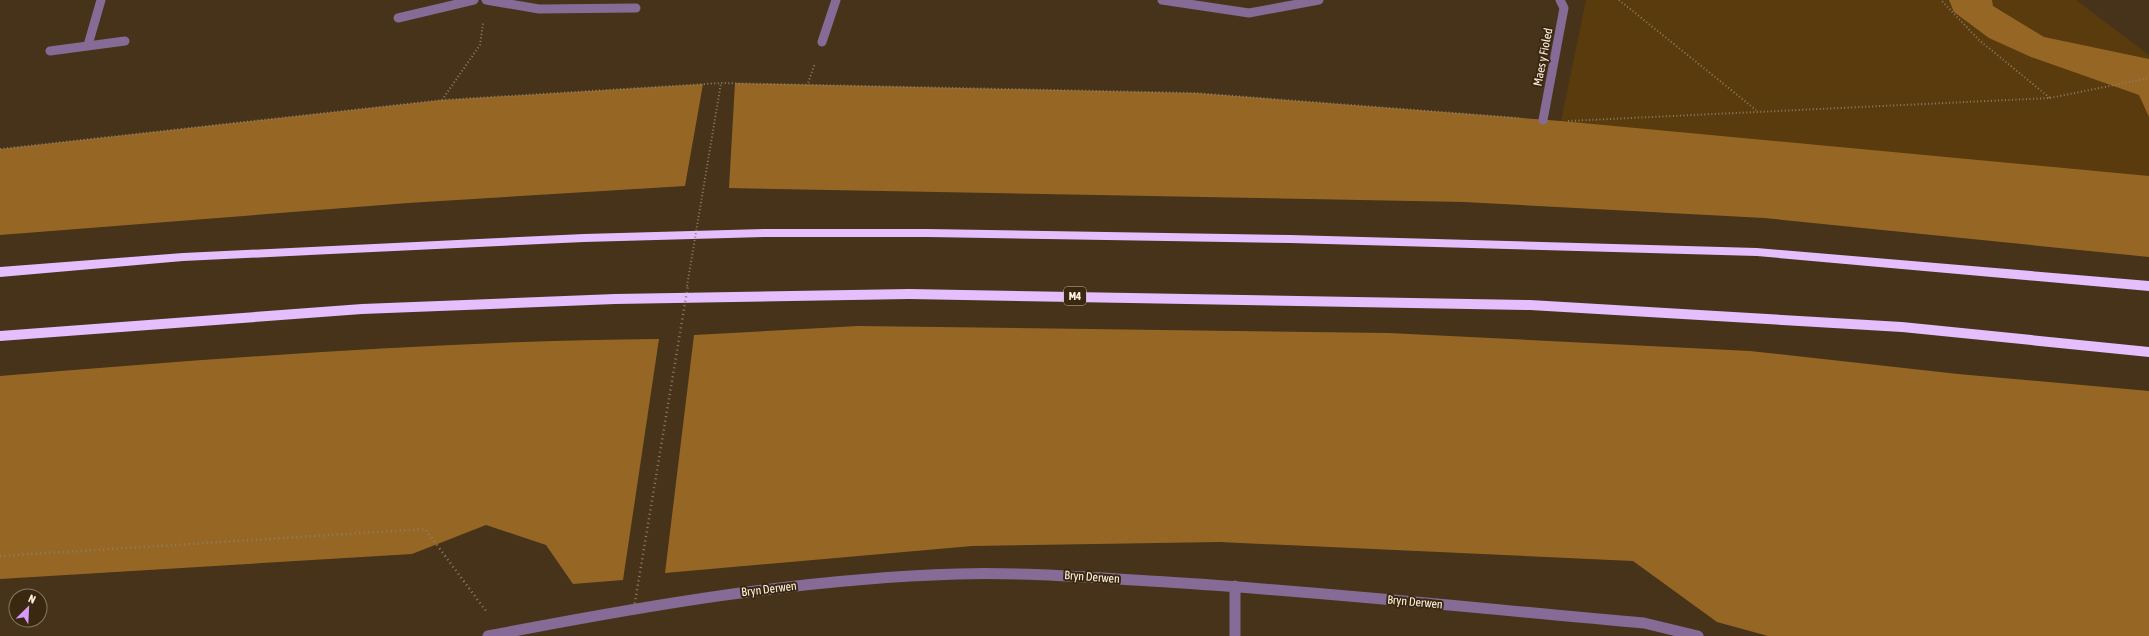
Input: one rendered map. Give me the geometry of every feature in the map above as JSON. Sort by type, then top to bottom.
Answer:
[{"type":"highway","points":[[0,272],[183,257],[584,238],[764,233],[928,233],[1282,238],[1758,252],[2149,286]]},
{"type":"highway","name":"M4","points":[[0,336],[370,309],[615,298],[909,294],[1530,305],[1902,327],[2149,352]]},
{"type":"street","points":[[88,45],[101,0]]},
{"type":"street","points":[[398,18],[441,4],[474,0]]},
{"type":"street","points":[[486,0],[539,9],[636,8]]},
{"type":"street","points":[[822,42],[836,0]]},
{"type":"street","points":[[1162,0],[1249,13],[1319,0]]},
{"type":"street","name":"Maes y Fioled","points":[[1543,120],[1564,8],[1560,0]]},
{"type":"street","points":[[50,51],[125,40]]},
{"type":"street","name":"Bryn Derwen","points":[[488,636],[502,632],[634,608],[740,592],[863,578],[960,574],[1037,574],[1235,586],[1644,623],[1698,636]]},
{"type":"street","points":[[1235,586],[1235,636]]},
{"type":"path","points":[[1619,0],[1756,110]]},
{"type":"path","points":[[1941,0],[1954,17],[1983,44],[2050,98]]},
{"type":"path","points":[[442,100],[480,46],[484,17]]},
{"type":"path","points":[[0,148],[442,100],[721,83],[1196,93],[1561,121],[1756,110],[2050,98],[2149,78]]},
{"type":"path","points":[[634,608],[721,83]]},
{"type":"path","points":[[0,556],[425,529],[502,632]]},
{"type":"shaded area","points":[[1586,0],[2076,0],[2149,55],[2149,186],[1561,121]]},
{"type":"shaded area","points":[[1949,0],[1992,0],[1993,6],[2044,37],[2149,59],[2149,117],[2139,95],[2031,57],[1989,38],[1954,12]]},
{"type":"shaded area","points":[[735,83],[1196,93],[1561,121],[2149,176],[2149,257],[1764,218],[1464,202],[729,188]]},
{"type":"shaded area","points":[[703,84],[685,186],[408,203],[0,235],[0,149],[442,100]]},
{"type":"shaded area","points":[[858,326],[1389,333],[1750,351],[1958,374],[2149,391],[2149,636],[1768,636],[1717,622],[1633,561],[1220,542],[972,546],[665,573],[694,335]]},
{"type":"shaded area","points":[[659,339],[623,580],[573,584],[546,545],[486,525],[412,554],[0,579],[0,376],[247,357],[412,347],[577,340]]}]
